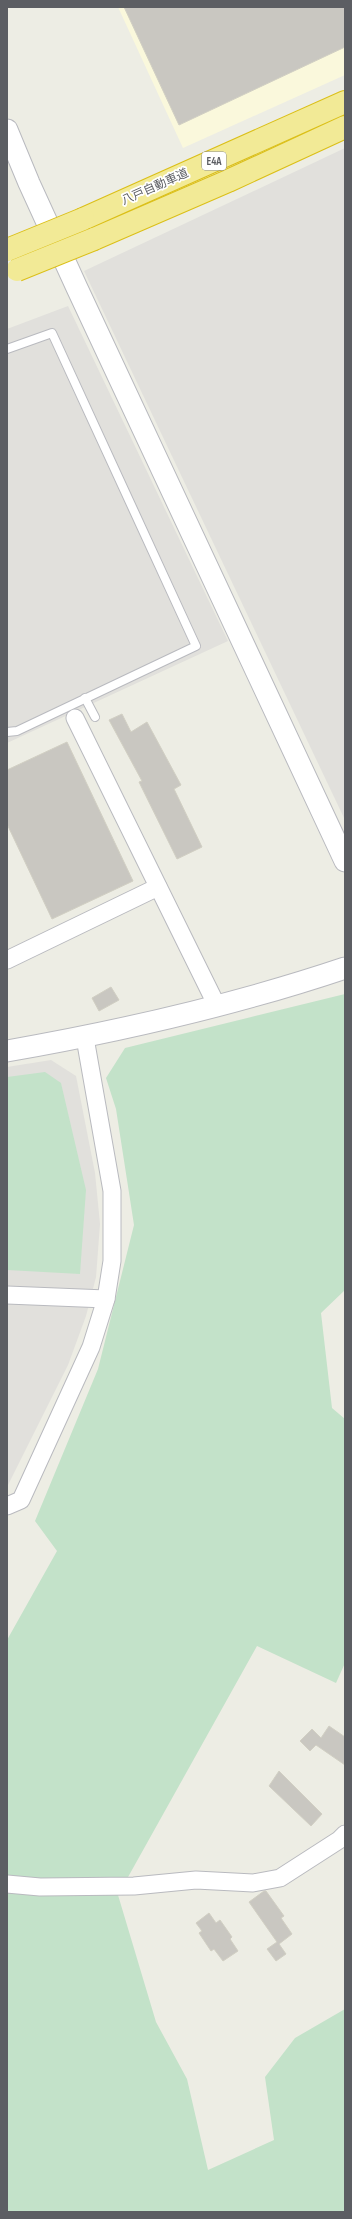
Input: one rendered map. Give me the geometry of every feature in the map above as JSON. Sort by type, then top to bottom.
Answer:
[{"type":"highway","name":"八戸自動車道","points":[[7,250],[83,219],[345,102]]},
{"type":"highway","name":"八戸自動車道","points":[[12,272],[94,239],[228,181],[345,127]]},
{"type":"street","points":[[7,130],[28,183],[345,861]]},
{"type":"street","points":[[75,718],[217,1006]]},
{"type":"street","points":[[7,960],[158,887]]},
{"type":"street","points":[[7,1051],[85,1038],[217,1006],[345,968]]},
{"type":"street","points":[[7,1506],[22,1500],[91,1347],[106,1299],[112,1261],[112,1191],[85,1038]]},
{"type":"street","points":[[7,1295],[106,1299]]},
{"type":"street","points":[[7,1884],[40,1887],[134,1886],[196,1880],[253,1883],[280,1878],[339,1840],[345,1834]]},
{"type":"lane","points":[[7,349],[52,333],[196,646],[17,731],[7,732]]},
{"type":"lane","points":[[86,698],[96,717]]},
{"type":"shaded area","points":[[118,7],[345,7],[345,75],[183,148]]},
{"type":"shaded area","points":[[345,148],[345,820],[84,271]]},
{"type":"shaded area","points":[[68,306],[228,641],[7,743],[7,329]]},
{"type":"shaded area","points":[[51,1060],[76,1076],[95,1173],[100,1224],[96,1277],[86,1316],[68,1365],[7,1487],[7,1067]]},
{"type":"green space","points":[[345,994],[345,1290],[321,1313],[332,1408],[345,1419],[345,1663],[336,1683],[257,1646],[118,1895],[156,2022],[187,2079],[208,2170],[274,2140],[265,2077],[295,2038],[345,2009],[345,2212],[7,2212],[7,1640],[57,1551],[35,1521],[98,1369],[134,1225],[116,1109],[106,1078],[125,1048]]},
{"type":"green space","points":[[45,1072],[61,1083],[86,1190],[80,1274],[7,1270],[7,1077]]},
{"type":"building","points":[[124,7],[345,7],[345,47],[179,125]]},
{"type":"building","points":[[122,714],[131,732],[147,722],[181,785],[174,789],[202,847],[177,859],[139,782],[142,781],[109,720]]},
{"type":"building","points":[[67,742],[133,881],[52,919],[7,824],[7,770]]},
{"type":"building","points":[[111,987],[119,1000],[99,1011],[92,998]]},
{"type":"building","points":[[329,1726],[345,1737],[345,1765],[316,1745],[310,1751],[300,1741],[312,1729],[321,1738]]},
{"type":"building","points":[[279,1771],[322,1814],[311,1826],[269,1786]]},
{"type":"building","points":[[266,1891],[284,1916],[281,1918],[292,1934],[279,1944],[286,1954],[276,1961],[267,1949],[277,1942],[249,1902]]},
{"type":"building","points":[[209,1913],[216,1923],[220,1920],[232,1937],[230,1939],[238,1951],[223,1961],[214,1949],[211,1951],[199,1933],[202,1931],[196,1923]]}]
